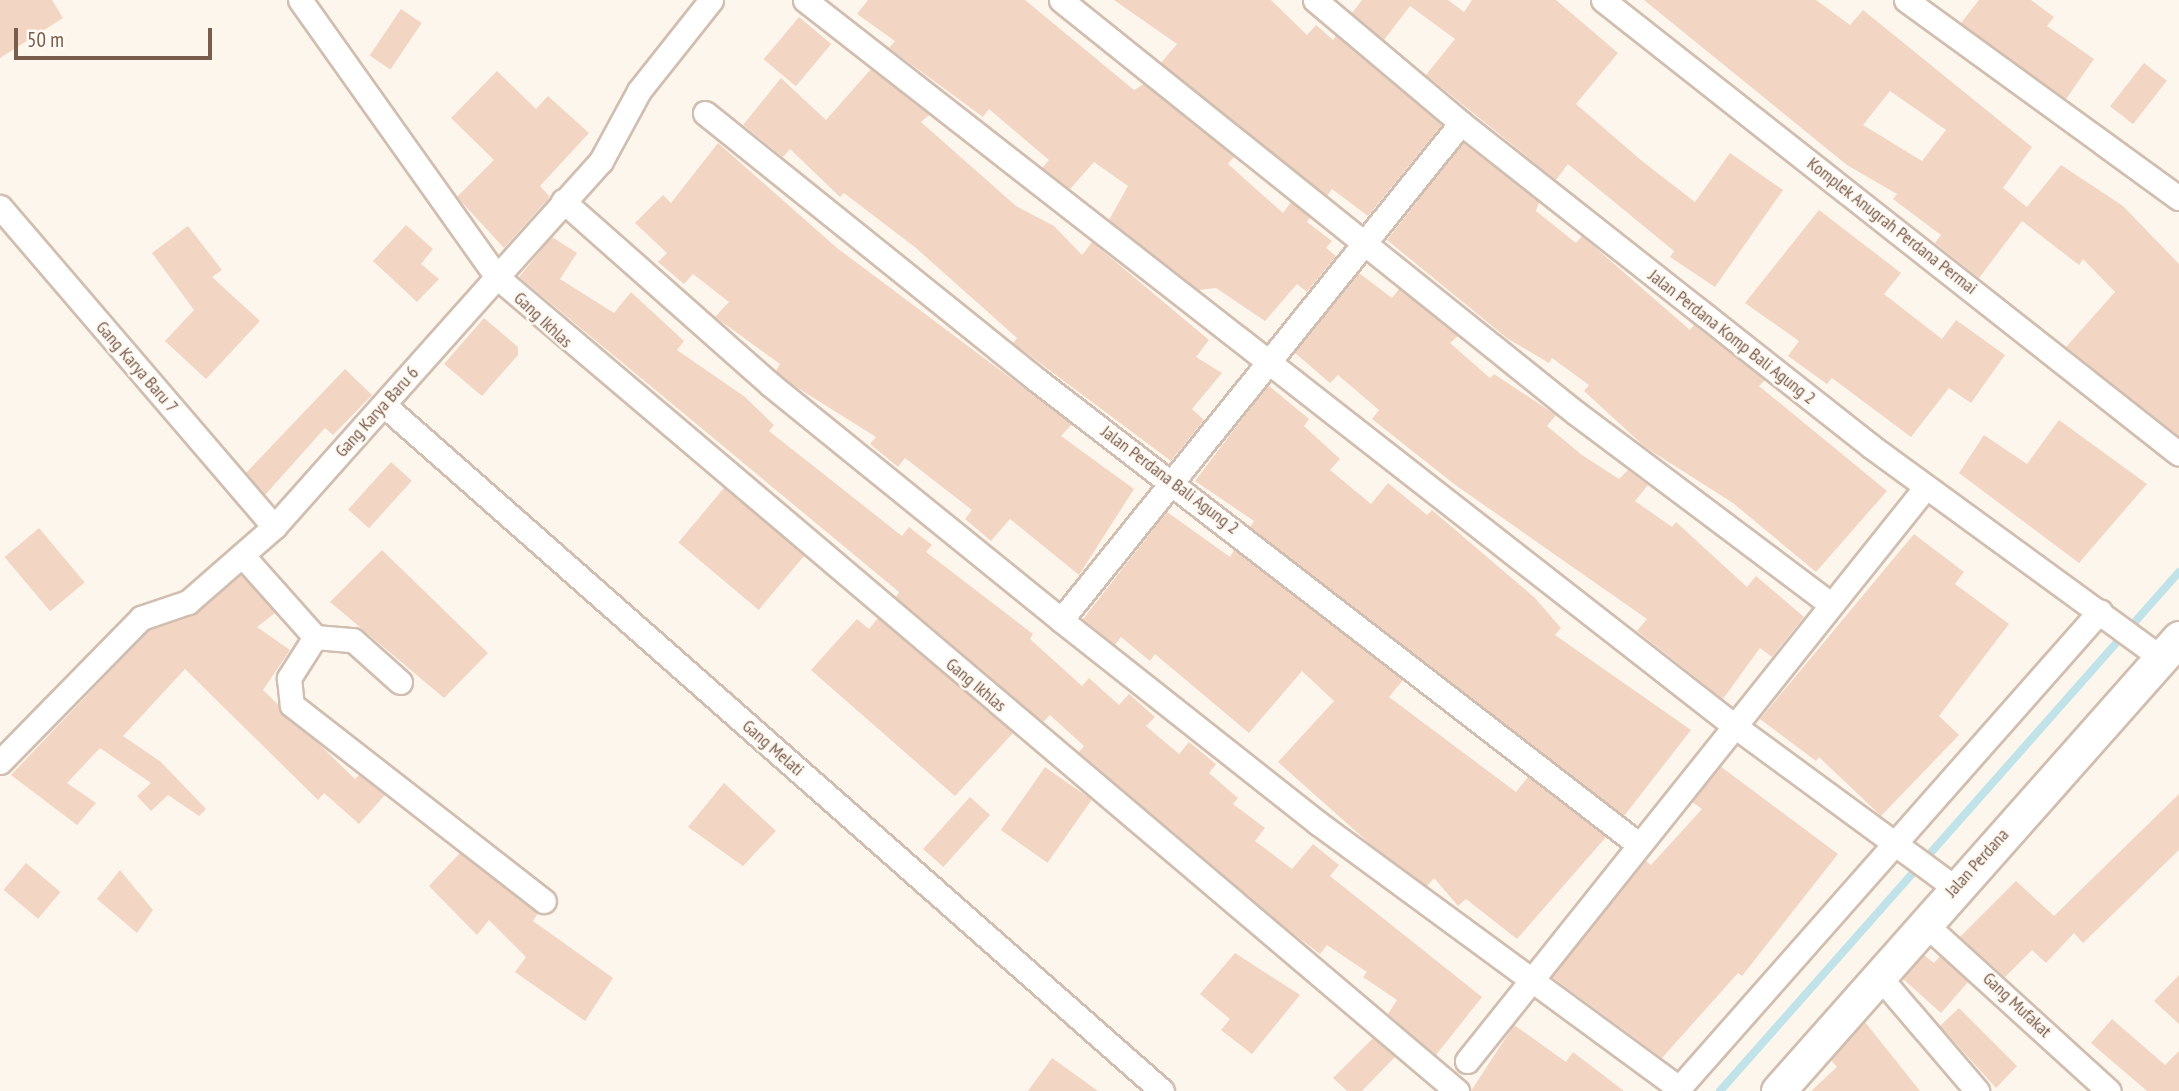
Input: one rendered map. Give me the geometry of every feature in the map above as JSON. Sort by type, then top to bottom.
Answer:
[{"type":"street","points":[[300,0],[498,277]]},
{"type":"street","name":"Gang Karya Baru 6","points":[[0,762],[141,618],[188,602],[274,527],[567,204],[601,161],[639,91],[711,0]]},
{"type":"street","points":[[805,0],[1732,723],[1951,885]]},
{"type":"street","points":[[1061,0],[1368,243],[1576,413],[1830,604]]},
{"type":"street","name":"Jalan Perdana Komp Bali Agung 2","points":[[1315,0],[1461,123],[1925,488],[2103,614],[2162,648]]},
{"type":"street","name":"Komplek Anugrah Perdana Permai","points":[[1603,0],[2179,454]]},
{"type":"street","points":[[1906,0],[2179,198]]},
{"type":"street","name":"Jalan Perdana Bali Agung 2","points":[[705,113],[1037,380],[1174,481],[1637,844]]},
{"type":"street","points":[[1061,620],[1368,243],[1461,123]]},
{"type":"street","points":[[567,204],[771,384],[1061,620],[1530,981],[1680,1090],[1901,847],[2103,614]]},
{"type":"street","name":"Gang Karya Baru 7","points":[[0,207],[274,527]]},
{"type":"street","name":"Gang Ikhlas","points":[[498,277],[1457,1091]]},
{"type":"street","name":"Gang Melati","points":[[384,405],[1162,1091]]},
{"type":"street","points":[[1467,1061],[1732,723],[1925,488]]},
{"type":"street","points":[[242,555],[315,637],[353,640],[400,682]]},
{"type":"street","points":[[315,637],[289,678],[292,705],[544,901]]},
{"type":"street","name":"Jalan Perdana","points":[[1777,1091],[1923,922],[1951,885],[2162,648]]},
{"type":"street","name":"Gang Mufakat","points":[[1923,922],[2109,1091]]},
{"type":"street","points":[[1878,975],[1978,1091]]},
{"type":"building","points":[[0,0],[52,0],[63,18],[0,58]]},
{"type":"building","points":[[868,0],[1025,0],[1134,90],[1144,84],[1234,157],[1228,164],[1283,213],[1291,202],[1310,218],[1307,222],[1332,241],[1326,248],[1336,256],[1307,292],[1297,284],[1265,321],[1216,288],[1199,290],[1109,220],[1128,186],[1094,162],[1070,189],[1042,168],[1049,160],[989,109],[983,117],[889,48],[895,41],[857,14]]},
{"type":"building","points":[[1114,0],[1271,0],[1307,35],[1316,25],[1333,40],[1336,36],[1442,125],[1368,216],[1332,189],[1327,196],[1161,63],[1177,44]]},
{"type":"building","points":[[1362,0],[1448,0],[1464,12],[1472,0],[1556,0],[1618,53],[1576,104],[1642,161],[1695,202],[1730,153],[1783,190],[1715,287],[1670,257],[1674,251],[1568,164],[1556,180],[1426,75],[1455,39],[1410,6],[1384,40],[1352,13]]},
{"type":"building","points":[[1644,0],[1816,0],[1850,25],[1863,10],[2032,147],[2003,188],[2027,207],[2061,165],[2123,206],[2179,264],[2179,436],[2066,347],[2115,292],[2083,259],[2079,265],[2022,221],[1979,278],[1935,243],[1941,235],[1893,199],[1897,194],[1847,165]],"holes":[[[1890,91],[1946,130],[1922,161],[1863,125]]]},
{"type":"building","points":[[1979,0],[2031,0],[2054,17],[2047,26],[2094,59],[2066,99],[1961,23]]},
{"type":"building","points":[[401,9],[422,23],[390,69],[370,55]]},
{"type":"building","points":[[799,17],[831,44],[796,86],[764,59]]},
{"type":"building","points":[[2144,63],[2167,81],[2133,124],[2110,106]]},
{"type":"building","points":[[871,69],[929,115],[921,122],[1016,206],[1054,226],[1082,255],[1092,242],[1209,340],[1196,357],[1222,373],[1192,409],[1204,420],[1171,461],[1013,343],[1017,338],[916,248],[844,193],[840,197],[790,149],[783,157],[743,125],[781,78],[826,120]]},
{"type":"building","points":[[497,71],[536,109],[548,96],[589,133],[540,186],[550,197],[504,248],[457,197],[494,160],[451,118]]},
{"type":"building","points":[[718,143],[837,248],[1072,424],[1061,436],[1134,489],[1079,575],[1010,519],[991,541],[965,519],[972,510],[905,458],[898,467],[870,444],[876,437],[793,385],[776,371],[780,364],[715,317],[729,302],[693,274],[684,284],[658,262],[667,253],[635,223],[663,195],[671,203]]},
{"type":"building","points":[[1463,143],[1539,202],[1536,211],[1576,243],[1582,236],[1690,330],[1694,325],[1765,380],[1759,386],[1887,491],[1816,572],[1733,503],[1645,447],[1584,391],[1589,385],[1552,358],[1549,363],[1508,339],[1387,240]]},
{"type":"building","points":[[1819,210],[1901,273],[1884,294],[1942,339],[1956,320],[2005,355],[1971,403],[1949,388],[1911,437],[1832,378],[1827,384],[1788,356],[1799,341],[1745,303]]},
{"type":"building","points":[[406,225],[433,249],[421,264],[439,279],[417,302],[373,261]]},
{"type":"building","points":[[188,226],[222,270],[212,277],[260,321],[206,379],[165,341],[194,310],[152,253]]},
{"type":"building","points":[[552,237],[577,253],[560,279],[614,313],[631,292],[684,341],[677,350],[745,397],[774,425],[769,431],[902,536],[909,527],[932,545],[926,552],[1033,634],[1030,639],[1082,686],[1089,678],[1119,705],[1129,694],[1155,717],[1146,726],[1179,754],[1189,742],[1216,764],[1209,773],[1238,798],[1233,804],[1265,828],[1255,841],[1292,869],[1313,844],[1339,865],[1330,876],[1482,997],[1436,1055],[1388,1014],[1397,1000],[1363,977],[1367,972],[1327,945],[1320,954],[1286,928],[1079,752],[1084,746],[1050,715],[1043,722],[896,597],[899,592],[519,277]]},
{"type":"building","points":[[1359,273],[1392,298],[1399,289],[1458,336],[1450,343],[1490,378],[1494,374],[1556,415],[1547,426],[1582,455],[1619,479],[1628,470],[1648,485],[1635,501],[1672,527],[1676,522],[1747,587],[1756,576],[1804,617],[1772,657],[1760,648],[1723,699],[1637,631],[1647,619],[1454,484],[1372,419],[1379,410],[1338,375],[1330,383],[1294,352]]},
{"type":"building","points":[[484,318],[518,347],[518,355],[482,396],[444,364]]},
{"type":"building","points":[[345,369],[372,395],[333,435],[325,428],[265,495],[246,473]]},
{"type":"building","points":[[1268,385],[1309,419],[1304,426],[1340,459],[1330,470],[1371,504],[1388,483],[1427,515],[1432,510],[1535,598],[1561,628],[1555,635],[1691,730],[1624,816],[1250,527],[1254,521],[1195,481]]},
{"type":"building","points":[[2059,420],[2147,484],[2079,563],[1959,473],[1984,435],[2027,464]]},
{"type":"building","points":[[391,462],[412,481],[369,528],[348,510]]},
{"type":"building","points":[[724,488],[804,555],[759,610],[678,542]]},
{"type":"building","points":[[1167,512],[1230,557],[1234,550],[1403,680],[1389,697],[1516,792],[1528,777],[1606,837],[1517,939],[1466,899],[1458,906],[1434,878],[1427,886],[1369,843],[1278,762],[1334,701],[1302,671],[1249,733],[1155,654],[1150,661],[1121,637],[1115,645],[1083,619]]},
{"type":"building","points":[[39,528],[85,582],[50,611],[5,557]]},
{"type":"building","points":[[1914,534],[1964,572],[1955,584],[2009,624],[1939,716],[1959,735],[1881,816],[1819,757],[1816,761],[1760,719]]},
{"type":"building","points":[[382,550],[488,653],[444,698],[330,602]]},
{"type":"building","points":[[241,575],[275,613],[257,627],[290,650],[263,690],[355,779],[359,775],[385,795],[359,824],[324,793],[318,800],[185,669],[123,736],[161,762],[206,809],[199,816],[168,795],[151,811],[137,796],[151,783],[100,748],[67,783],[96,803],[77,825],[11,775],[149,630],[197,613]]},
{"type":"building","points":[[878,618],[1013,733],[955,796],[811,670],[857,619],[869,629]]},
{"type":"building","points":[[1720,766],[1838,854],[1742,976],[1738,973],[1662,1058],[1552,977],[1646,861],[1651,865],[1702,809],[1692,802]]},
{"type":"building","points":[[1045,767],[1092,800],[1048,863],[1001,830]]},
{"type":"building","points":[[724,783],[776,831],[743,866],[688,827]]},
{"type":"building","points":[[2179,794],[2179,850],[2083,943],[2074,933],[2046,963],[2032,950],[2005,977],[1960,937],[2016,881],[2054,916]]},
{"type":"building","points":[[970,797],[990,815],[943,867],[923,849]]},
{"type":"building","points":[[460,853],[538,913],[533,921],[613,978],[585,1021],[515,972],[526,957],[489,920],[477,935],[429,886]]},
{"type":"building","points":[[26,863],[60,892],[38,919],[4,890]]},
{"type":"building","points":[[120,870],[153,910],[137,933],[97,899]]},
{"type":"building","points":[[1235,953],[1300,995],[1252,1054],[1221,1030],[1230,1019],[1200,994]]},
{"type":"building","points":[[1924,955],[1934,963],[1940,956],[1968,982],[1941,1013],[1903,979]]},
{"type":"building","points":[[2179,975],[2179,1024],[2154,1001]]},
{"type":"building","points":[[1959,1008],[2017,1066],[1996,1088],[1940,1026]]},
{"type":"building","points":[[2112,1019],[2165,1065],[2179,1051],[2179,1091],[2147,1091],[2091,1043]]},
{"type":"building","points":[[1865,1022],[1920,1091],[1811,1091],[1837,1067],[1831,1060]]},
{"type":"building","points":[[1514,1025],[1566,1062],[1573,1052],[1624,1091],[1471,1091]]},
{"type":"building","points":[[1373,1038],[1395,1057],[1362,1091],[1347,1091],[1333,1078]]},
{"type":"building","points":[[1052,1058],[1098,1091],[1028,1091]]},
{"type":"waterway","points":[[1720,1091],[2179,572]]}]
